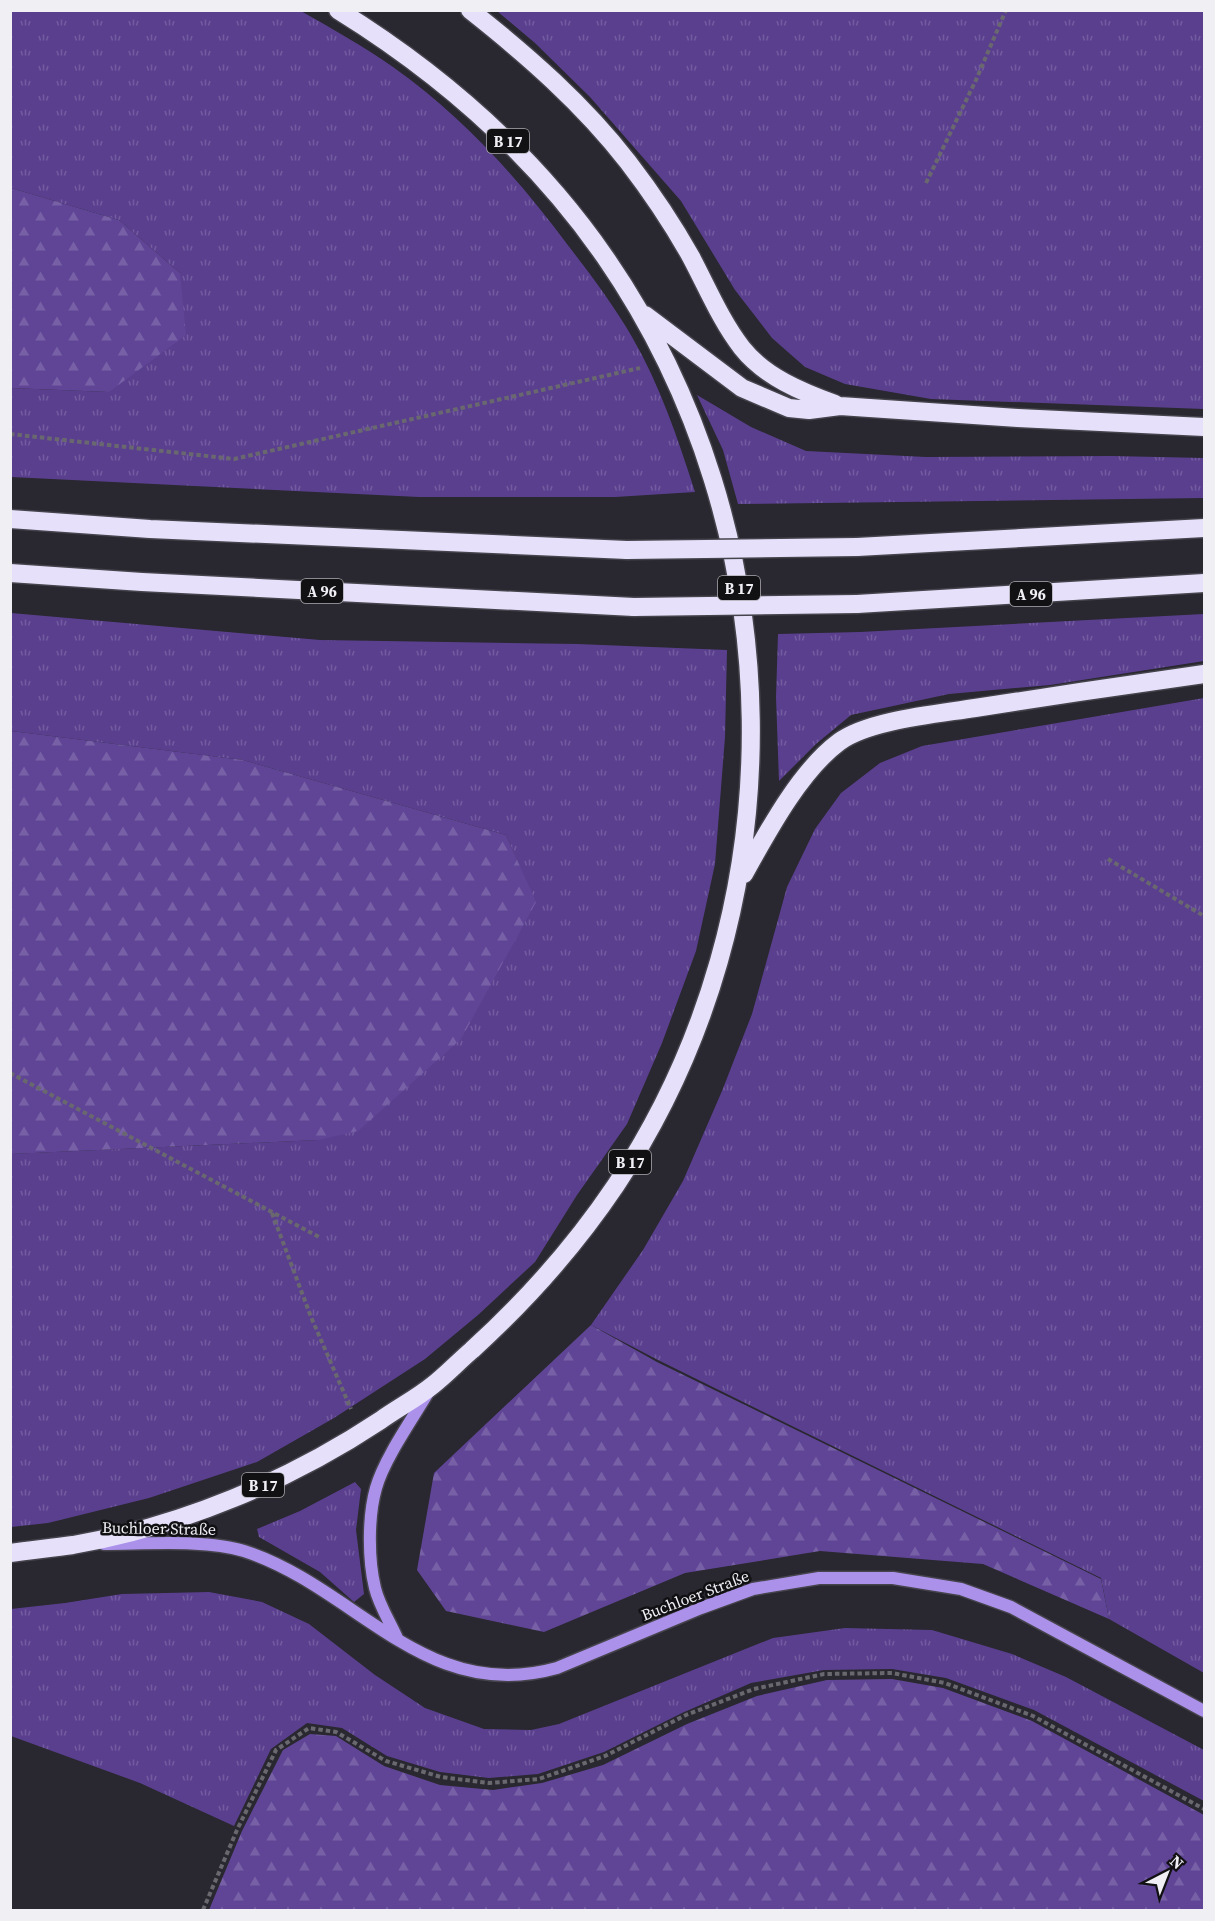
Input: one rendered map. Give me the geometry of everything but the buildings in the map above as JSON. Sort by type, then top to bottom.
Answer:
[{"type":"highway","name":"B 17","points":[[10,1553],[76,1544],[136,1530],[243,1494],[308,1463],[362,1433],[432,1386],[506,1319],[547,1276],[584,1230],[618,1182],[659,1110],[698,1025],[717,969],[738,883],[750,772],[752,702],[746,631],[735,562],[718,493],[695,426],[666,362],[638,310],[606,259],[550,186],[518,151],[449,87],[411,58],[338,10]]},
{"type":"highway","points":[[470,10],[525,55],[581,108],[627,160],[662,208],[743,349],[773,375],[802,392],[840,406]]},
{"type":"highway","points":[[638,310],[742,388],[789,408],[808,410],[840,406],[1204,427]]},
{"type":"highway","points":[[10,519],[150,529],[627,550],[857,547],[1204,528]]},
{"type":"highway","name":"A 96","points":[[10,573],[142,582],[634,607],[856,604],[1204,583]]},
{"type":"highway","points":[[738,883],[771,825],[806,776],[838,742],[857,731],[915,717],[1204,674]]},
{"type":"main road","points":[[397,1638],[375,1589],[370,1546],[376,1488],[388,1462],[432,1386]]},
{"type":"main road","name":"Buchloer Straße","points":[[76,1544],[219,1545],[244,1551],[307,1581],[419,1652],[472,1672],[495,1676],[536,1674],[577,1660],[701,1608],[753,1589],[819,1578],[893,1578],[961,1589],[1011,1607],[1204,1712]]},
{"type":"path","points":[[926,183],[976,80],[1006,10]]},
{"type":"path","points":[[10,434],[234,459],[666,362]]},
{"type":"path","points":[[1108,859],[1204,916]]},
{"type":"path","points":[[10,1073],[319,1237]]},
{"type":"path","points":[[272,1212],[311,1317],[362,1433]]},
{"type":"path","points":[[203,1911],[237,1830],[276,1750],[309,1728],[336,1732],[386,1761],[441,1777],[489,1783],[539,1779],[605,1756],[686,1715],[754,1689],[824,1674],[892,1673],[945,1683],[1033,1716],[1204,1809]]},
{"type":"green space","points":[[299,10],[393,67],[442,105],[487,148],[548,219],[593,278],[642,355],[660,393],[695,492],[615,497],[419,497],[11,477],[11,388],[109,392],[180,273],[119,220],[11,188],[11,11]]},
{"type":"green space","points":[[497,11],[1204,11],[1204,409],[931,399],[845,384],[805,367],[772,338],[735,290],[681,201],[590,97],[535,43]]},
{"type":"green space","points":[[11,188],[119,220],[180,273],[186,335],[109,392],[11,388]]},
{"type":"green space","points":[[697,395],[751,427],[806,451],[926,457],[1204,458],[1204,498],[738,504],[723,450]]},
{"type":"green space","points":[[11,613],[320,640],[577,644],[727,650],[725,737],[715,864],[696,951],[662,1043],[627,1124],[577,1195],[535,1262],[478,1315],[425,1359],[334,1418],[257,1462],[149,1498],[48,1523],[11,1527],[10,1154],[318,1140],[535,902],[506,835],[243,760],[11,731]]},
{"type":"green space","points":[[1204,614],[1204,661],[1050,685],[949,694],[851,715],[816,744],[779,781],[776,697],[778,634],[860,632]]},
{"type":"green space","points":[[1204,698],[1204,1673],[1109,1619],[1101,1578],[591,1325],[643,1250],[683,1181],[752,1014],[787,887],[815,829],[841,793],[880,763],[922,746]]},
{"type":"green space","points":[[11,731],[243,760],[506,835],[536,902],[461,1039],[358,1131],[318,1140],[11,1154]]},
{"type":"green space","points":[[591,1325],[657,1362],[1101,1579],[1109,1619],[983,1564],[820,1551],[685,1573],[544,1632],[446,1611],[417,1570],[434,1473]]},
{"type":"green space","points":[[355,1482],[361,1489],[356,1530],[364,1594],[354,1602],[320,1572],[259,1537],[257,1529],[300,1511]]},
{"type":"green space","points":[[209,1592],[262,1602],[309,1624],[375,1675],[425,1708],[484,1729],[531,1730],[559,1724],[773,1638],[845,1628],[932,1630],[1012,1654],[1066,1677],[1204,1750],[1204,1801],[1034,1710],[946,1678],[892,1669],[824,1670],[751,1683],[682,1713],[604,1752],[538,1774],[489,1778],[440,1772],[387,1756],[342,1728],[307,1723],[271,1749],[234,1826],[140,1783],[11,1736],[11,1609],[122,1594]]},
{"type":"green space","points":[[892,1679],[943,1688],[1032,1721],[1204,1815],[1204,1910],[209,1910],[242,1831],[283,1750],[310,1734],[336,1736],[384,1766],[440,1785],[493,1790],[542,1783],[603,1765],[687,1724],[757,1696],[827,1680]]}]
